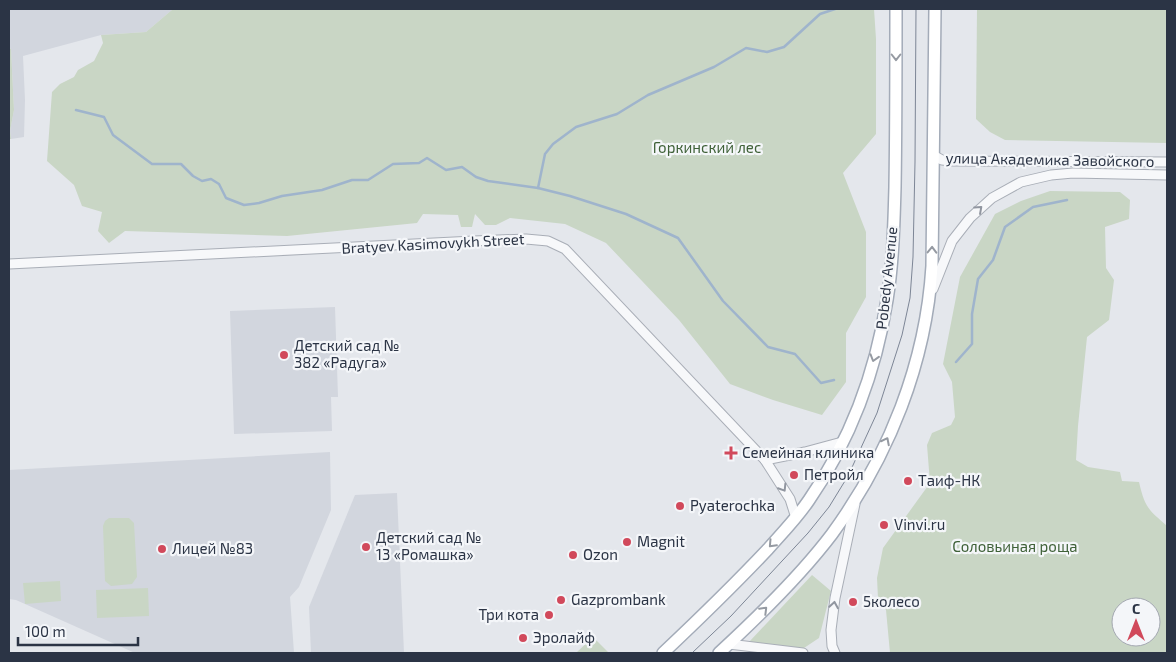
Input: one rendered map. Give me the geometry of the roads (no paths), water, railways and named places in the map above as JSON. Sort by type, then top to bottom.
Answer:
[{"type":"main road","name":"Pobedy Avenue","points":[[663,653],[744,575],[796,518],[810,500],[842,442],[862,400],[880,340],[888,300],[894,213],[896,9]]},
{"type":"main road","points":[[720,653],[785,589],[830,536],[856,499],[898,418],[923,335],[930,296],[933,213],[935,9]]},
{"type":"street","name":"улица Академика Завойского","points":[[933,155],[942,160],[950,161],[1167,162]]},
{"type":"street","name":"улица Академика Завойского","points":[[930,296],[952,241],[970,218],[992,198],[1021,182],[1051,175],[1073,173],[1167,175]]},
{"type":"street","name":"Bratyev Kasimovykh Street","points":[[9,264],[474,241],[526,239],[548,241],[565,248],[765,460],[790,499],[796,518]]},
{"type":"street","points":[[765,460],[842,442]]},
{"type":"street","points":[[835,653],[832,646],[831,630],[856,499]]},
{"type":"street","points":[[729,644],[803,653]]},
{"type":"waterway","points":[[538,188],[545,154],[553,144],[576,127],[617,114],[648,95],[714,67],[746,48],[767,52],[784,47],[820,14],[835,9]]},
{"type":"waterway","points":[[76,110],[104,117],[113,135],[152,164],[181,164],[193,176],[202,181],[211,179],[219,184],[226,198],[244,205],[259,203],[282,196],[322,190],[352,180],[368,180],[393,164],[419,163],[427,158],[446,170],[462,167],[476,177],[488,181],[538,188],[626,214],[678,238],[723,301],[768,347],[795,354],[821,383],[834,380]]},
{"type":"waterway","points":[[956,362],[972,344],[972,314],[978,279],[993,260],[1005,227],[1033,207],[1067,200]]},
{"type":"tram line","points":[[692,653],[731,616],[808,533],[829,507],[848,476],[877,413],[902,335],[910,298],[915,162],[916,9]]},
{"type":"place","name":"Детский сад № 382 «Радуга»","points":[[284,355]]},
{"type":"place","name":"Семейная клиника","points":[[731,453]]},
{"type":"place","name":"Петройл","points":[[794,475]]},
{"type":"place","name":"Таиф-НК","points":[[908,481]]},
{"type":"place","name":"Pyaterochka","points":[[680,506]]},
{"type":"place","name":"Vinvi.ru","points":[[884,525]]},
{"type":"place","name":"Magnit","points":[[627,542]]},
{"type":"place","name":"Детский сад № 13 «Ромашка»","points":[[366,547]]},
{"type":"place","name":"Лицей №83","points":[[162,549]]},
{"type":"place","name":"Ozon","points":[[573,555]]},
{"type":"place","name":"Gazprombank","points":[[561,600]]},
{"type":"place","name":"5колесо","points":[[853,602]]},
{"type":"place","name":"Три кота","points":[[549,615]]},
{"type":"place","name":"Эролайф","points":[[523,638]]},
{"type":"park label","name":"Горкинский лес","points":[[707,148]]},
{"type":"park label","name":"Соловьиная роща","points":[[1015,547]]}]
